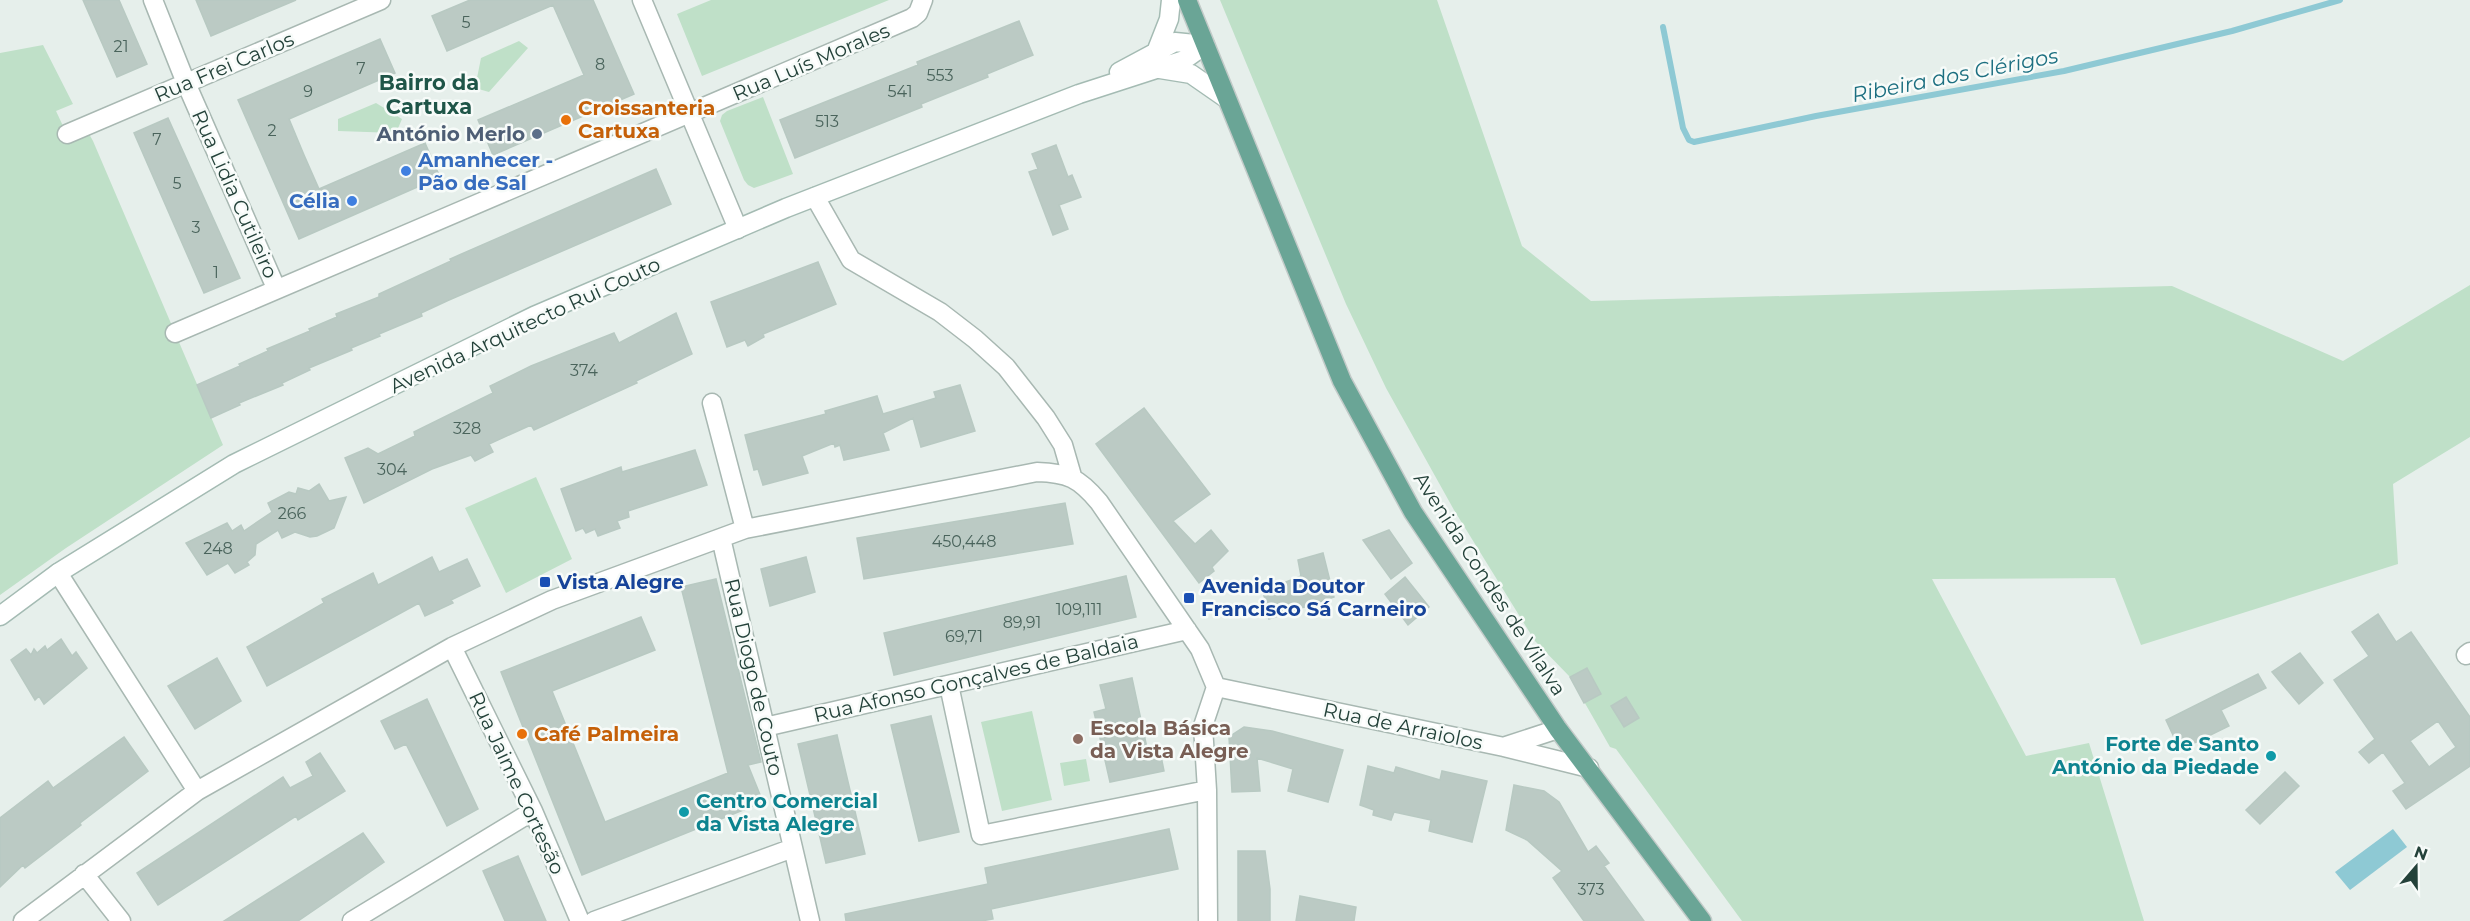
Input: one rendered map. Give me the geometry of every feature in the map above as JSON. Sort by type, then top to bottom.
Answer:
[{"type":"main road","name":"Avenida Condes de Vilalva","points":[[1187,0],[1342,381],[1413,512],[1558,729],[1702,921]]},
{"type":"street","name":"Rua Lidia Cutileiro","points":[[153,0],[186,83],[276,288]]},
{"type":"street","name":"Rua Frei Carlos","points":[[67,134],[381,0]]},
{"type":"street","points":[[642,0],[738,229]]},
{"type":"street","name":"Rua Luís Morales","points":[[175,333],[912,18],[918,13],[923,0]]},
{"type":"street","points":[[1157,60],[1169,19],[1171,0]]},
{"type":"street","name":"Avenida Arquitecto Rui Couto","points":[[0,615],[58,573],[234,464],[534,316],[814,197],[1079,94],[1157,60],[1175,42],[1205,45]]},
{"type":"street","name":"Avenida Arquitecto Rui Couto","points":[[1157,60],[1191,74],[1227,99]]},
{"type":"street","points":[[814,197],[851,260],[940,312],[1006,367],[1046,418],[1063,445],[1072,476]]},
{"type":"street","points":[[712,403],[745,529]]},
{"type":"street","points":[[23,921],[197,791],[452,647],[552,600],[745,529],[1037,472],[1072,476],[1085,486],[1099,502],[1206,660],[1215,687],[1203,726],[1207,790],[1208,921]]},
{"type":"street","name":"Rua Diogo de Couto","points":[[721,538],[810,921]]},
{"type":"street","points":[[58,573],[197,791]]},
{"type":"street","name":"Rua Afonso Gonçalves de Baldaia","points":[[765,728],[1187,630]]},
{"type":"street","name":"Rua Jaime Cortesão","points":[[452,647],[532,811],[580,921]]},
{"type":"street","points":[[949,685],[981,835],[1207,790]]},
{"type":"street","name":"Rua de Arraiolos","points":[[1215,687],[1504,747],[1589,768]]},
{"type":"street","points":[[1504,747],[1558,729]]},
{"type":"street","points":[[356,920],[532,811]]},
{"type":"street","points":[[594,921],[793,848]]},
{"type":"street","points":[[84,874],[120,921]]},
{"type":"green space","points":[[711,0],[889,0],[702,76],[677,14]]},
{"type":"green space","points":[[1220,0],[1437,0],[1522,246],[1591,301],[2172,286],[2343,361],[2470,285],[2470,437],[2393,484],[2398,564],[2141,645],[2115,578],[1932,579],[2026,756],[2089,743],[2144,921],[1742,921],[1616,749],[1610,747],[1570,677],[1535,641],[1454,510],[1386,388],[1346,304]]},
{"type":"green space","points":[[519,41],[528,48],[489,92],[475,88],[481,58]]},
{"type":"green space","points":[[43,45],[73,104],[56,111],[70,141],[89,134],[93,141],[223,445],[66,548],[0,595],[0,53]]},
{"type":"green space","points":[[763,97],[793,174],[754,188],[744,180],[720,121],[722,115],[727,111]]},
{"type":"green space","points":[[376,103],[402,119],[396,133],[338,131],[338,119]]},
{"type":"green space","points":[[536,477],[572,559],[506,593],[465,508]]},
{"type":"green space","points":[[1032,711],[1052,800],[1002,811],[981,722]]},
{"type":"green space","points":[[1086,759],[1090,781],[1064,786],[1060,763]]},
{"type":"water","points":[[2393,829],[2407,847],[2350,890],[2335,872]]},
{"type":"building","points":[[83,0],[119,0],[147,64],[117,77]]},
{"type":"building","points":[[196,0],[296,0],[211,36]]},
{"type":"building","points":[[470,0],[593,0],[634,94],[493,155],[478,120],[584,75],[553,5],[447,51],[432,16]]},
{"type":"building","points":[[1019,21],[1033,55],[987,74],[988,77],[921,104],[922,107],[795,158],[780,120],[918,65],[917,62]]},
{"type":"building","points":[[380,39],[395,73],[289,119],[304,155],[319,189],[425,143],[440,177],[299,239],[238,100]]},
{"type":"building","points":[[168,118],[240,278],[204,293],[134,133]]},
{"type":"building","points":[[1056,145],[1068,177],[1072,175],[1081,197],[1059,205],[1068,229],[1053,235],[1029,172],[1038,169],[1032,154]]},
{"type":"building","points":[[656,169],[671,204],[421,313],[422,316],[379,334],[380,336],[351,348],[352,350],[309,368],[310,370],[282,383],[283,385],[239,403],[240,405],[211,418],[197,385],[240,366],[239,364],[268,351],[267,349],[310,331],[309,329],[337,317],[336,314],[379,297],[379,294],[451,261],[450,259]]},
{"type":"building","points":[[818,262],[836,304],[763,334],[764,337],[748,346],[745,340],[727,347],[711,302]]},
{"type":"building","points":[[676,313],[692,354],[636,381],[637,383],[534,430],[531,425],[489,444],[493,452],[475,461],[471,455],[432,469],[364,503],[345,458],[368,448],[378,454],[415,436],[414,432],[493,393],[490,386],[531,366],[614,333],[619,343]]},
{"type":"building","points":[[960,385],[975,431],[921,447],[913,418],[883,433],[889,450],[844,460],[840,445],[835,447],[834,443],[802,456],[808,473],[763,485],[758,469],[754,470],[745,435],[826,414],[825,411],[877,396],[883,414],[936,398],[934,392]]},
{"type":"building","points":[[1144,408],[1210,494],[1173,521],[1195,544],[1211,530],[1228,551],[1212,567],[1214,571],[1199,583],[1096,444]]},
{"type":"building","points":[[695,450],[707,485],[628,511],[629,517],[617,521],[620,528],[598,536],[595,529],[586,533],[583,528],[576,531],[561,489],[621,467],[622,472]]},
{"type":"building","points":[[319,484],[329,501],[346,497],[334,528],[317,536],[310,537],[295,532],[282,538],[278,530],[256,544],[255,555],[247,562],[249,565],[235,573],[228,563],[207,575],[186,543],[227,523],[232,531],[241,525],[244,531],[272,512],[268,503],[289,492],[296,494],[298,488],[309,491]]},
{"type":"building","points":[[1065,503],[1073,544],[864,579],[857,538]]},
{"type":"building","points":[[1389,530],[1412,563],[1391,579],[1363,540]]},
{"type":"building","points":[[1323,553],[1334,597],[1269,619],[1263,591],[1301,576],[1298,560]]},
{"type":"building","points":[[432,557],[439,572],[467,559],[480,586],[451,600],[453,603],[425,616],[419,603],[267,686],[247,647],[324,603],[322,599],[373,573],[378,585]]},
{"type":"building","points":[[806,557],[815,592],[770,606],[761,569]]},
{"type":"building","points":[[1126,576],[1136,617],[894,675],[884,633]]},
{"type":"building","points":[[1405,577],[1429,607],[1408,625],[1385,594]]},
{"type":"building","points":[[716,579],[761,762],[748,765],[763,802],[582,875],[501,672],[641,617],[655,650],[552,691],[605,822],[728,773],[681,587]]},
{"type":"building","points":[[2378,614],[2396,642],[2411,632],[2470,717],[2470,766],[2406,809],[2393,791],[2405,783],[2383,752],[2369,763],[2359,752],[2375,739],[2334,680],[2369,656],[2352,632]],"holes":[[[2438,721],[2456,747],[2429,767],[2410,741]]]},
{"type":"building","points":[[61,639],[72,656],[76,652],[87,668],[44,704],[39,696],[35,700],[11,660],[26,649],[31,655],[34,649],[37,653],[45,646],[47,650]]},
{"type":"building","points":[[2300,653],[2323,683],[2299,704],[2272,672]]},
{"type":"building","points":[[217,658],[241,701],[195,729],[168,686]]},
{"type":"building","points":[[1587,668],[1601,694],[1584,703],[1570,677]]},
{"type":"building","points":[[2258,674],[2266,688],[2221,710],[2229,726],[2180,750],[2166,720]]},
{"type":"building","points":[[1132,678],[1147,748],[1159,746],[1164,771],[1110,782],[1094,712],[1106,709],[1100,685]]},
{"type":"building","points":[[1626,697],[1639,718],[1624,727],[1611,706]]},
{"type":"building","points":[[427,699],[478,809],[447,826],[406,744],[395,749],[381,721]]},
{"type":"building","points":[[931,716],[959,832],[919,841],[891,725]]},
{"type":"building","points":[[1244,727],[1272,731],[1343,750],[1328,802],[1288,791],[1293,769],[1257,758],[1260,791],[1232,792],[1229,737]]},
{"type":"building","points":[[837,735],[865,854],[826,863],[798,744]]},
{"type":"building","points":[[124,737],[148,771],[25,868],[23,865],[0,887],[0,818],[48,781],[53,788]]},
{"type":"building","points":[[320,753],[345,791],[298,820],[296,816],[158,905],[137,873],[283,777],[290,788],[313,776],[306,762]]},
{"type":"building","points":[[1368,766],[1394,773],[1396,767],[1440,780],[1442,771],[1487,781],[1472,842],[1429,831],[1431,820],[1394,812],[1391,820],[1373,815],[1374,810],[1360,805]]},
{"type":"building","points":[[2285,772],[2299,786],[2260,824],[2246,810]]},
{"type":"building","points":[[1514,785],[1544,791],[1559,802],[1588,852],[1596,846],[1609,863],[1604,866],[1644,921],[1584,921],[1553,878],[1562,871],[1527,840],[1506,830]]},
{"type":"building","points":[[1169,829],[1178,869],[991,909],[993,919],[981,921],[846,921],[845,914],[988,884],[985,868]]},
{"type":"building","points":[[363,833],[384,862],[298,921],[224,921]]},
{"type":"building","points":[[1238,851],[1265,851],[1270,889],[1270,921],[1238,921]]},
{"type":"building","points":[[518,856],[546,921],[505,921],[483,871]]},
{"type":"building","points":[[1300,896],[1356,907],[1354,921],[1296,921]]},
{"type":"waterway","name":"Ribeira dos Clérigos","points":[[1663,27],[1683,128],[1689,140],[1694,142],[1816,116],[2064,71],[2232,31],[2340,0]]},
{"type":"place","name":"Croissanteria Cartuxa","points":[[566,120]]},
{"type":"place","name":"António Merlo","points":[[537,134]]},
{"type":"place","name":"Amanhecer - Pão de Sal","points":[[406,171]]},
{"type":"place","name":"Célia","points":[[352,201]]},
{"type":"place","name":"Vista Alegre","points":[[545,582]]},
{"type":"place","name":"Avenida Doutor Francisco Sá Carneiro","points":[[1189,598]]},
{"type":"place","name":"Café Palmeira","points":[[522,734]]},
{"type":"place","name":"Escola Básica da Vista Alegre","points":[[1078,739]]},
{"type":"place","name":"Forte de Santo António da Piedade","points":[[2271,756]]},
{"type":"place","name":"Centro Comercial da Vista Alegre","points":[[684,812]]},
{"type":"district","name":"Bairro da Cartuxa","points":[[429,94]]}]
